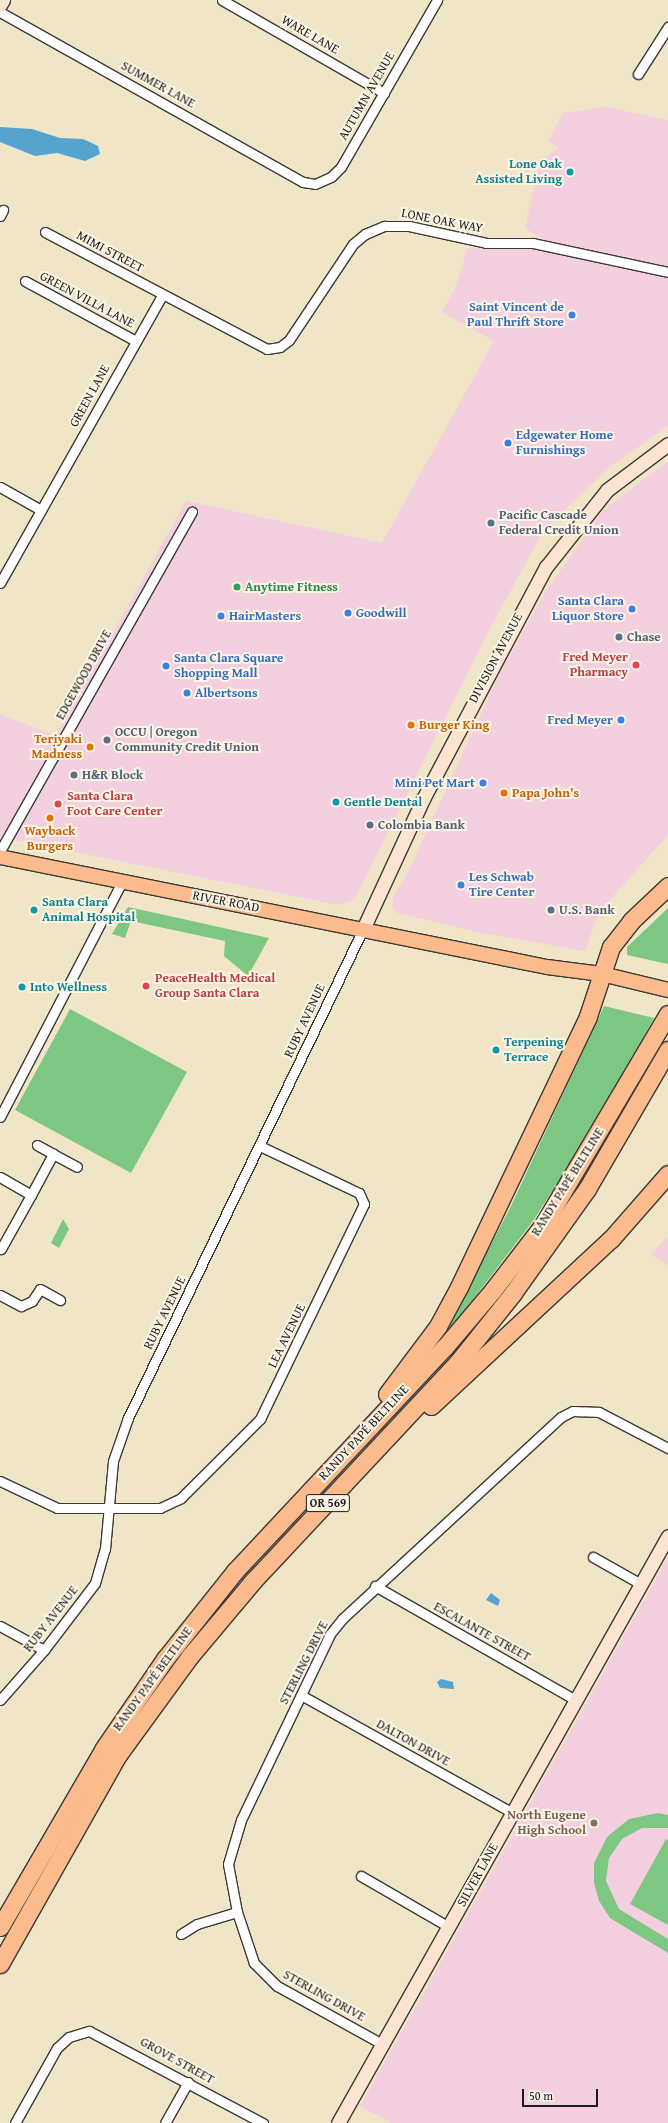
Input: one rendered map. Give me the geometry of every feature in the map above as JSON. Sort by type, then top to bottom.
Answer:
[{"type":"highway","points":[[312,1488],[438,1326],[588,1016],[608,952],[623,930],[668,886]]},
{"type":"highway","name":"RANDY PAPÉ BELTLINE","points":[[0,1927],[104,1748],[165,1659],[235,1571],[444,1348],[538,1231],[668,1014]]},
{"type":"highway","name":"RANDY PAPÉ BELTLINE","points":[[0,1964],[118,1755],[190,1656],[252,1582],[352,1477],[458,1362],[513,1293],[587,1189],[668,1050]]},
{"type":"highway","points":[[352,1477],[611,1239],[668,1174]]},
{"type":"main road","name":"RIVER ROAD","points":[[0,857],[452,947],[574,963],[602,974]]},
{"type":"main road","points":[[602,974],[668,990]]},
{"type":"street","points":[[0,5],[3,0]]},
{"type":"street","name":"WARE LANE","points":[[222,0],[384,93]]},
{"type":"street","name":"AUTUMN AVENUE","points":[[303,182],[319,183],[338,170],[437,0]]},
{"type":"street","name":"SUMMER LANE","points":[[0,12],[303,182]]},
{"type":"street","points":[[638,74],[668,27]]},
{"type":"street","name":"LONE OAK WAY","points":[[162,295],[255,345],[277,348],[289,340],[353,244],[371,231],[395,225],[486,243],[533,243],[668,272]]},
{"type":"street","name":"MIMI STREET","points":[[45,232],[162,295]]},
{"type":"street","name":"GREEN VILLA LANE","points":[[26,281],[136,341]]},
{"type":"street","name":"GREEN LANE","points":[[0,583],[162,295]]},
{"type":"street","name":"DIVISION AVENUE","points":[[363,929],[427,792],[546,567],[607,490],[668,444]]},
{"type":"street","points":[[0,487],[41,510]]},
{"type":"street","name":"EDGEWOOD DRIVE","points":[[0,851],[192,511]]},
{"type":"street","points":[[0,1117],[122,882]]},
{"type":"street","name":"RUBY AVENUE","points":[[0,1700],[44,1650],[95,1583],[105,1549],[113,1461],[128,1418],[363,929]]},
{"type":"street","points":[[37,1145],[77,1167]]},
{"type":"street","name":"LEA AVENUE","points":[[0,1481],[50,1506],[108,1510],[152,1510],[176,1502],[260,1419],[363,1210],[364,1199],[359,1193],[260,1146]]},
{"type":"street","points":[[1,1249],[53,1154]]},
{"type":"street","points":[[0,1177],[31,1194]]},
{"type":"street","points":[[0,1295],[21,1306],[32,1301],[40,1288],[60,1300]]},
{"type":"street","name":"STERLING DRIVE","points":[[384,2045],[266,1977],[249,1952],[237,1912],[229,1877],[231,1848],[330,1634],[375,1586],[561,1417],[573,1411],[599,1412],[668,1448]]},
{"type":"street","name":"SILVER LANE","points":[[338,2123],[384,2045],[668,1536]]},
{"type":"street","points":[[593,1557],[641,1584]]},
{"type":"street","name":"ESCALANTE STREET","points":[[375,1586],[576,1700]]},
{"type":"street","points":[[0,1626],[44,1650]]},
{"type":"street","name":"DALTON DRIVE","points":[[301,1695],[513,1813]]},
{"type":"street","points":[[361,1876],[449,1927]]},
{"type":"street","points":[[181,1934],[197,1924],[237,1912]]},
{"type":"street","name":"GROVE STREET","points":[[15,2123],[57,2048],[77,2033],[89,2031],[101,2034],[263,2123]]},
{"type":"street","points":[[165,2123],[188,2082]]},
{"type":"shaded area","points":[[606,107],[668,120],[668,267],[544,240],[525,228],[540,163],[558,147],[548,141],[563,113]]},
{"type":"shaded area","points":[[520,245],[668,276],[668,426],[611,466],[544,530],[489,630],[355,899],[338,905],[0,837],[0,714],[56,736],[186,501],[382,543],[494,341],[442,312],[456,287],[467,249]]},
{"type":"shaded area","points":[[668,461],[668,835],[599,912],[585,951],[482,933],[397,913],[392,907],[394,896],[409,870],[498,677],[544,594],[602,511]]},
{"type":"shaded area","points":[[668,1237],[668,1265],[650,1254]]},
{"type":"shaded area","name":"North Eugene High School","points":[[668,1557],[668,2123],[391,2123],[360,2106]]},
{"type":"green space","points":[[128,907],[269,938],[248,976],[224,956],[225,941],[131,921],[125,938],[112,934]]},
{"type":"green space","points":[[668,908],[668,964],[627,955],[627,947]]},
{"type":"green space","points":[[604,1006],[654,1018],[605,1108],[533,1221],[452,1327],[449,1325],[511,1206]]},
{"type":"green space","points":[[70,1009],[187,1072],[131,1173],[15,1110]]},
{"type":"green space","points":[[63,1219],[69,1229],[59,1248],[51,1243]]},
{"type":"green space","points":[[658,1813],[668,1815],[668,1828],[642,1828],[622,1839],[609,1858],[606,1881],[619,1909],[668,1939],[668,1953],[610,1918],[599,1901],[594,1883],[594,1863],[607,1837],[629,1819]]},
{"type":"green space","points":[[666,1839],[668,1840],[668,1925],[630,1904]]},
{"type":"water","points":[[0,127],[32,129],[60,138],[83,139],[98,146],[100,154],[85,161],[57,153],[35,156],[0,142]]},
{"type":"water","points":[[491,1593],[500,1600],[498,1606],[486,1600]]},
{"type":"water","points":[[441,1679],[453,1682],[454,1689],[440,1688],[437,1682]]},
{"type":"place","name":"Lone Oak Assisted Living","points":[[570,172]]},
{"type":"place","name":"Saint Vincent de Paul Thrift Store","points":[[572,315]]},
{"type":"place","name":"Edgewater Home Furnishings","points":[[508,443]]},
{"type":"place","name":"Pacific Cascade Federal Credit Union","points":[[491,523]]},
{"type":"place","name":"Anytime Fitness","points":[[237,587]]},
{"type":"place","name":"Santa Clara Liquor Store","points":[[632,609]]},
{"type":"place","name":"Goodwill","points":[[348,613]]},
{"type":"place","name":"HairMasters","points":[[221,616]]},
{"type":"place","name":"Chase","points":[[619,637]]},
{"type":"place","name":"Fred Meyer Pharmacy","points":[[636,665]]},
{"type":"place","name":"Santa Clara Square Shopping Mall","points":[[166,666]]},
{"type":"place","name":"Albertsons","points":[[187,693]]},
{"type":"place","name":"Fred Meyer","points":[[621,720]]},
{"type":"place","name":"Burger King","points":[[411,725]]},
{"type":"place","name":"OCCU | Oregon Community Credit Union","points":[[107,740]]},
{"type":"place","name":"Teriyaki Madness","points":[[90,747]]},
{"type":"place","name":"H&R Block","points":[[74,775]]},
{"type":"place","name":"Mini Pet Mart","points":[[483,783]]},
{"type":"place","name":"Papa John's","points":[[504,793]]},
{"type":"place","name":"Gentle Dental","points":[[336,802]]},
{"type":"place","name":"Santa Clara Foot Care Center","points":[[58,804]]},
{"type":"place","name":"Wayback Burgers","points":[[50,818]]},
{"type":"place","name":"Colombia Bank","points":[[370,825]]},
{"type":"place","name":"Les Schwab Tire Center","points":[[461,885]]},
{"type":"place","name":"Santa Clara Animal Hospital","points":[[34,910]]},
{"type":"place","name":"U.S. Bank","points":[[551,910]]},
{"type":"place","name":"PeaceHealth Medical Group Santa Clara","points":[[146,986]]},
{"type":"place","name":"Into Wellness","points":[[22,987]]},
{"type":"place","name":"Terpening Terrace","points":[[496,1050]]},
{"type":"place","name":"North Eugene High School","points":[[594,1823]]}]
